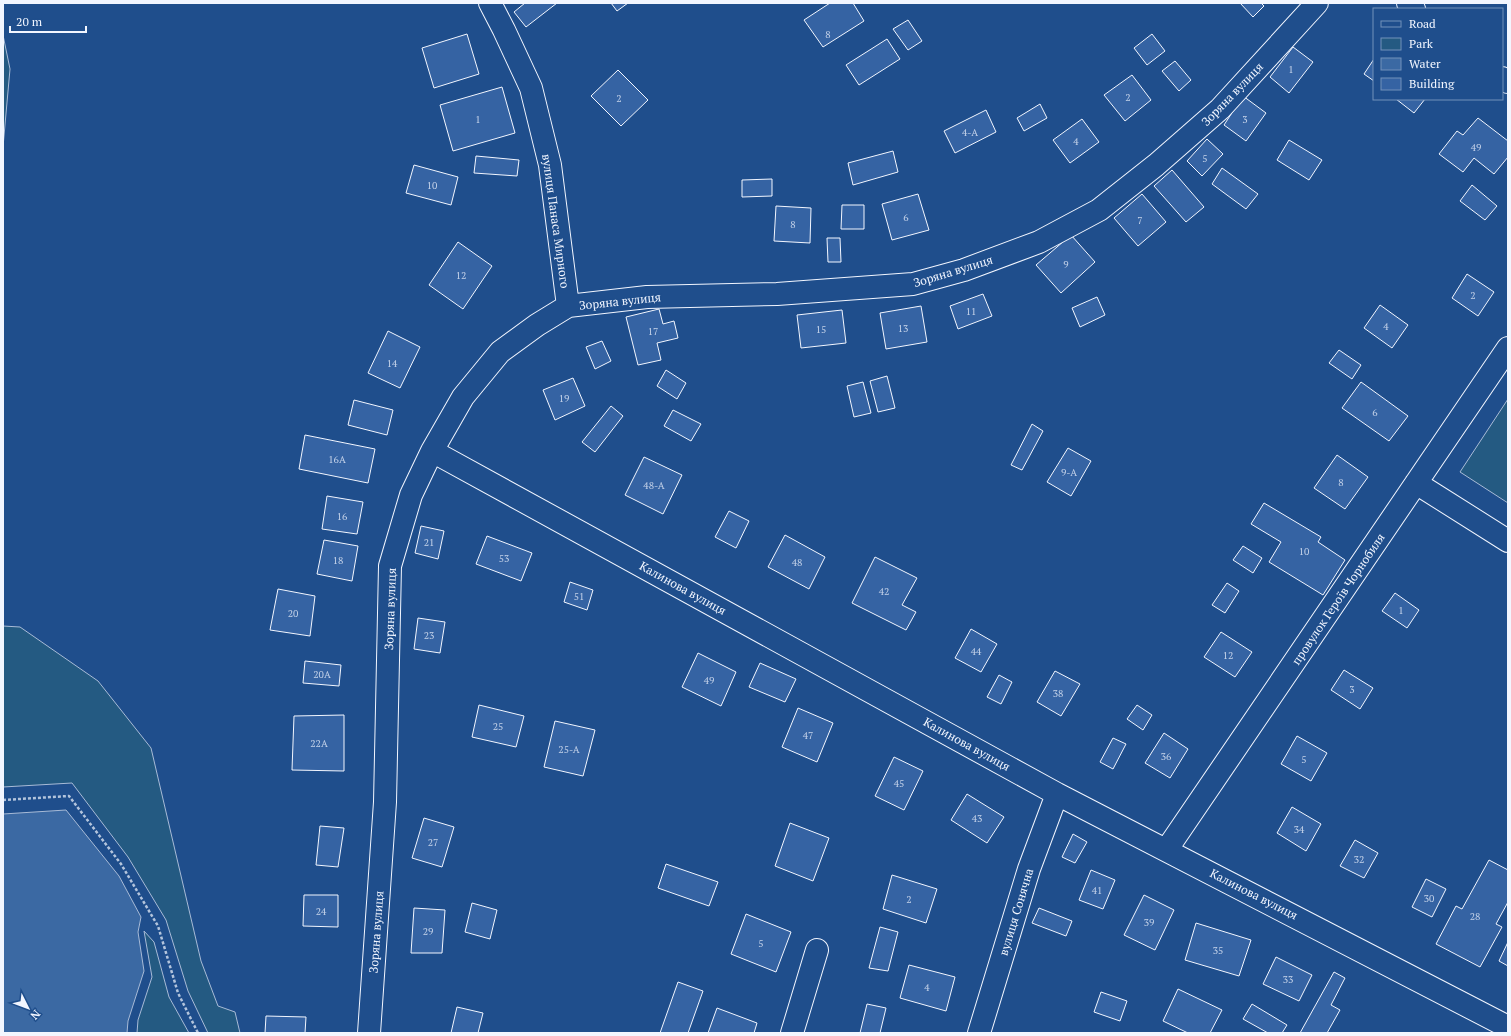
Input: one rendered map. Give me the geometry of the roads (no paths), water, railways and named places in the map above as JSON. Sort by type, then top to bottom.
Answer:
[{"type":"street","name":"вулиця Панаса Мирного","points":[[490,3],[531,88],[535,103],[550,165],[568,306]]},
{"type":"street","name":"Зоряна вулиця","points":[[369,1033],[385,802],[390,566],[411,495],[432,450],[463,397],[500,352],[537,325],[568,306],[647,296],[777,294],[913,284],[964,270],[1038,242],[1099,210],[1156,165],[1220,109],[1318,3]]},
{"type":"street","name":"провулок Героїв Чорнобиля","points":[[1167,849],[1508,348]]},
{"type":"street","name":"Калинова вулиця","points":[[432,450],[1057,794],[1167,849],[1508,1027]]},
{"type":"street","points":[[1416,483],[1508,541]]},
{"type":"street","name":"вулиця Сонячна","points":[[979,1033],[1028,869],[1057,794]]},
{"type":"street","points":[[792,1033],[817,950]]},
{"type":"water","points":[[66,810],[119,876],[141,917],[138,932],[144,971],[128,1021],[127,1033],[3,1033],[3,814]]}]
